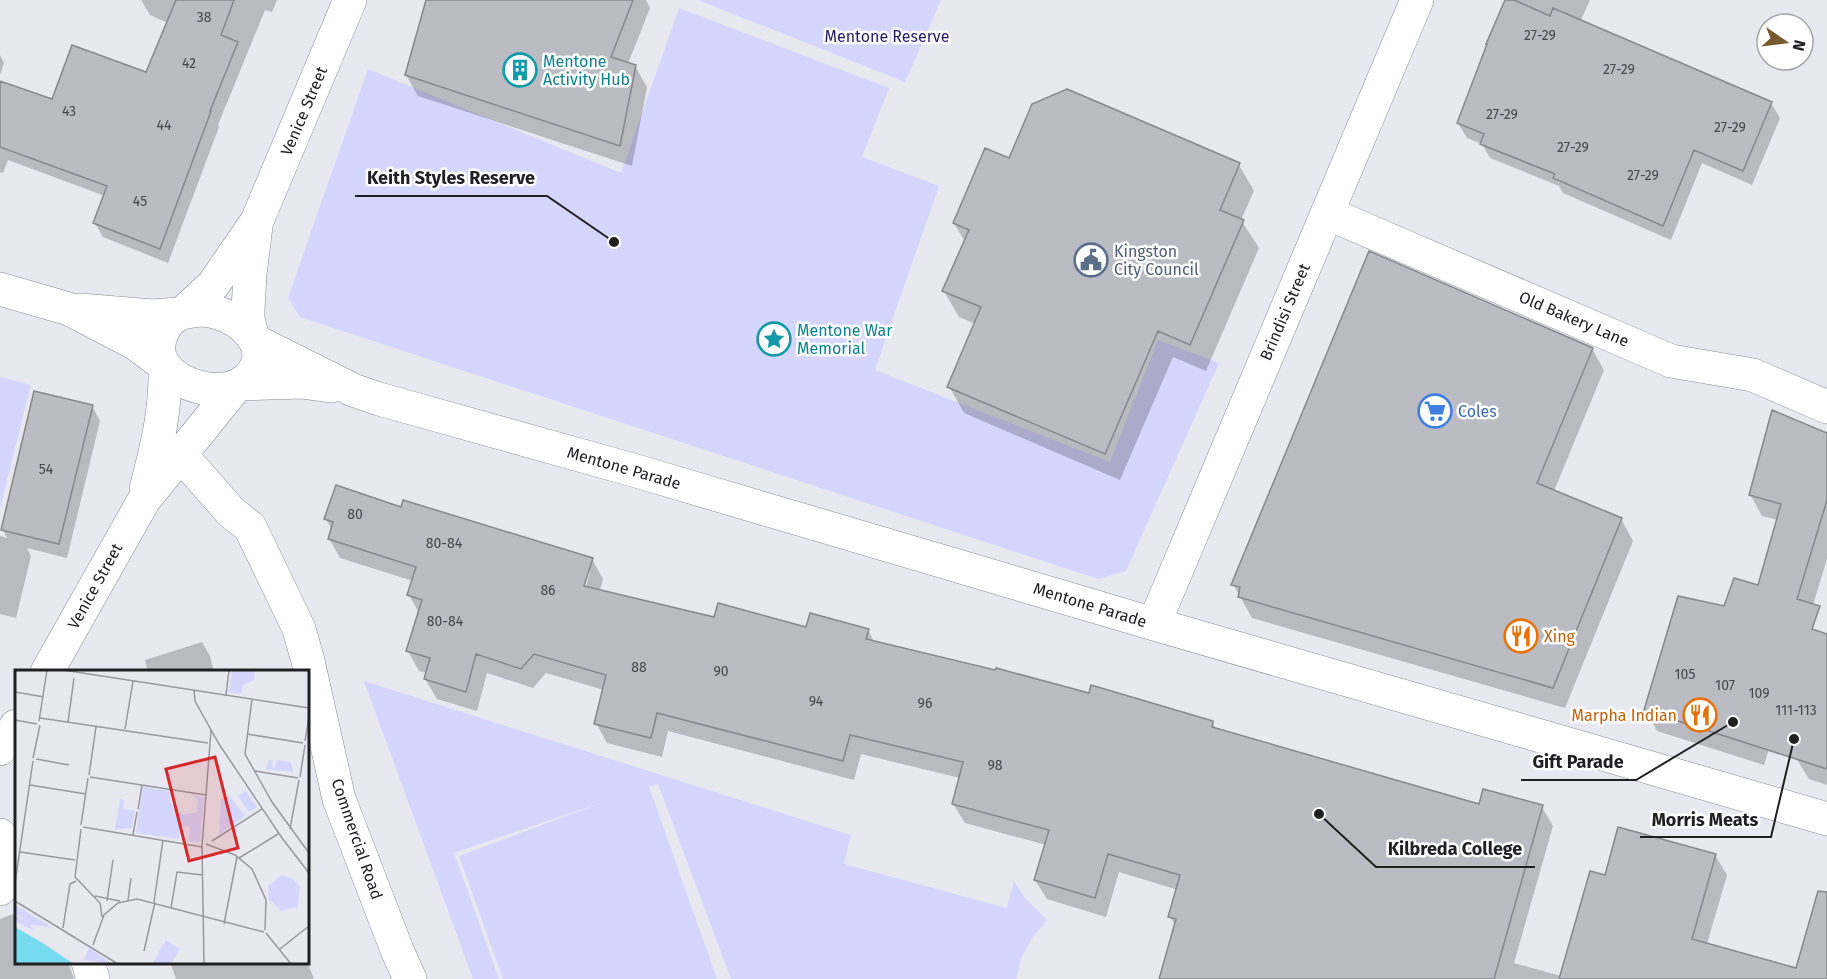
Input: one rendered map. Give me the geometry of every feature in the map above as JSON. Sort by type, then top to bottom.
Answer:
[{"type":"street","name":"Venice Street","points":[[182,313],[213,285],[257,221],[350,0]]},
{"type":"street","name":"Brindisi Street","points":[[1154,624],[1417,0]]},
{"type":"street","name":"Old Bakery Lane","points":[[1327,213],[1671,361],[1753,375],[1827,407]]},
{"type":"street","name":"Venice Street","points":[[254,339],[248,319],[248,310],[257,221]]},
{"type":"street","points":[[0,289],[69,309],[152,316],[208,310],[224,314],[240,322],[254,339],[259,351],[257,364],[253,373],[239,385],[221,390],[199,387],[178,377],[136,344],[69,309]]},
{"type":"street","points":[[164,365],[160,350],[161,334],[168,323],[182,313]]},
{"type":"street","name":"Mentone Parade","points":[[254,339],[354,390],[379,399],[644,473],[1827,819]]},
{"type":"street","name":"Venice Street","points":[[144,500],[163,417],[166,392],[164,365]]},
{"type":"street","name":"Mentone Parade","points":[[239,385],[301,382],[354,390]]},
{"type":"street","name":"Venice Street","points":[[48,670],[144,500],[239,385]]},
{"type":"street","name":"Commercial Road","points":[[181,455],[231,512],[250,527],[298,629],[308,661],[339,799],[410,979]]},
{"type":"street","points":[[0,835],[13,864],[0,889]]},
{"type":"street","points":[[87,964],[93,979]]},
{"type":"green space","name":"Mentone Reserve","points":[[698,0],[941,0],[905,82]]},
{"type":"green space","points":[[679,8],[889,88],[862,157],[939,186],[875,370],[1110,462],[1158,340],[1219,363],[1126,571],[1098,579],[300,317],[288,298],[368,69],[621,173]]},
{"type":"green space","points":[[0,377],[31,385],[0,508]]},
{"type":"green space","points":[[364,681],[851,835],[844,864],[1007,908],[1014,881],[1024,897],[1047,920],[1032,938],[1022,956],[1016,979],[731,979],[658,784],[649,787],[717,979],[503,979],[459,856],[609,800],[454,853],[499,979],[473,979]]},
{"type":"building","points":[[176,0],[234,0],[221,35],[238,42],[210,111],[160,249],[93,223],[107,186],[0,147],[0,81],[52,99],[72,45],[146,72]]},
{"type":"building","name":"Mentone Activity Hub","points":[[426,0],[633,0],[611,57],[636,65],[620,146],[405,75]]},
{"type":"building","points":[[1505,0],[1514,0],[1550,16],[1553,8],[1772,102],[1743,171],[1694,150],[1663,226],[1553,178],[1555,174],[1480,144],[1484,134],[1457,123]]},
{"type":"building","name":"Kingston City Council","points":[[1067,89],[1240,163],[1220,210],[1244,220],[1190,345],[1158,331],[1105,454],[947,387],[981,307],[942,291],[969,230],[953,223],[985,148],[1009,158],[1032,104]]},
{"type":"building","name":"Coles","points":[[1369,251],[1593,348],[1537,483],[1622,518],[1553,688],[1238,597],[1240,587],[1231,585]]},
{"type":"building","points":[[34,391],[93,405],[59,544],[1,530]]},
{"type":"building","points":[[1772,410],[1827,433],[1827,500],[1797,599],[1820,606],[1812,629],[1827,634],[1827,769],[1644,710],[1678,596],[1724,606],[1734,578],[1758,585],[1781,504],[1749,495]]},
{"type":"building","points":[[336,485],[401,507],[403,500],[593,558],[584,586],[714,617],[718,603],[806,627],[810,613],[869,629],[866,639],[995,670],[996,668],[1089,693],[1091,685],[1213,721],[1212,727],[1479,804],[1483,789],[1543,805],[1494,979],[1159,979],[1176,919],[1168,917],[1180,875],[1108,854],[1095,898],[1034,880],[1049,830],[952,804],[963,762],[850,735],[843,761],[657,713],[651,738],[594,724],[606,675],[534,654],[521,669],[476,654],[466,692],[424,679],[430,658],[406,651],[422,600],[407,595],[416,567],[328,539],[333,522],[324,519]]},
{"type":"building","points":[[1618,827],[1716,854],[1692,939],[1796,968],[1818,891],[1827,892],[1827,979],[1559,979],[1590,871],[1605,875]]},
{"type":"place","name":"Mentone Activity Hub","points":[[520,70]]},
{"type":"place","name":"Keith Styles Reserve","points":[[614,242]]},
{"type":"place","name":"Kingston City Council","points":[[1091,260]]},
{"type":"place","name":"Mentone War Memorial","points":[[774,339]]},
{"type":"place","name":"Coles","points":[[1435,411]]},
{"type":"place","name":"Xing","points":[[1521,636]]},
{"type":"place","name":"Marpha Indian","points":[[1700,715]]},
{"type":"place","name":"Gift Parade","points":[[1733,722]]},
{"type":"place","name":"Morris Meats","points":[[1794,739]]},
{"type":"place","name":"Kilbreda College","points":[[1319,814]]}]
